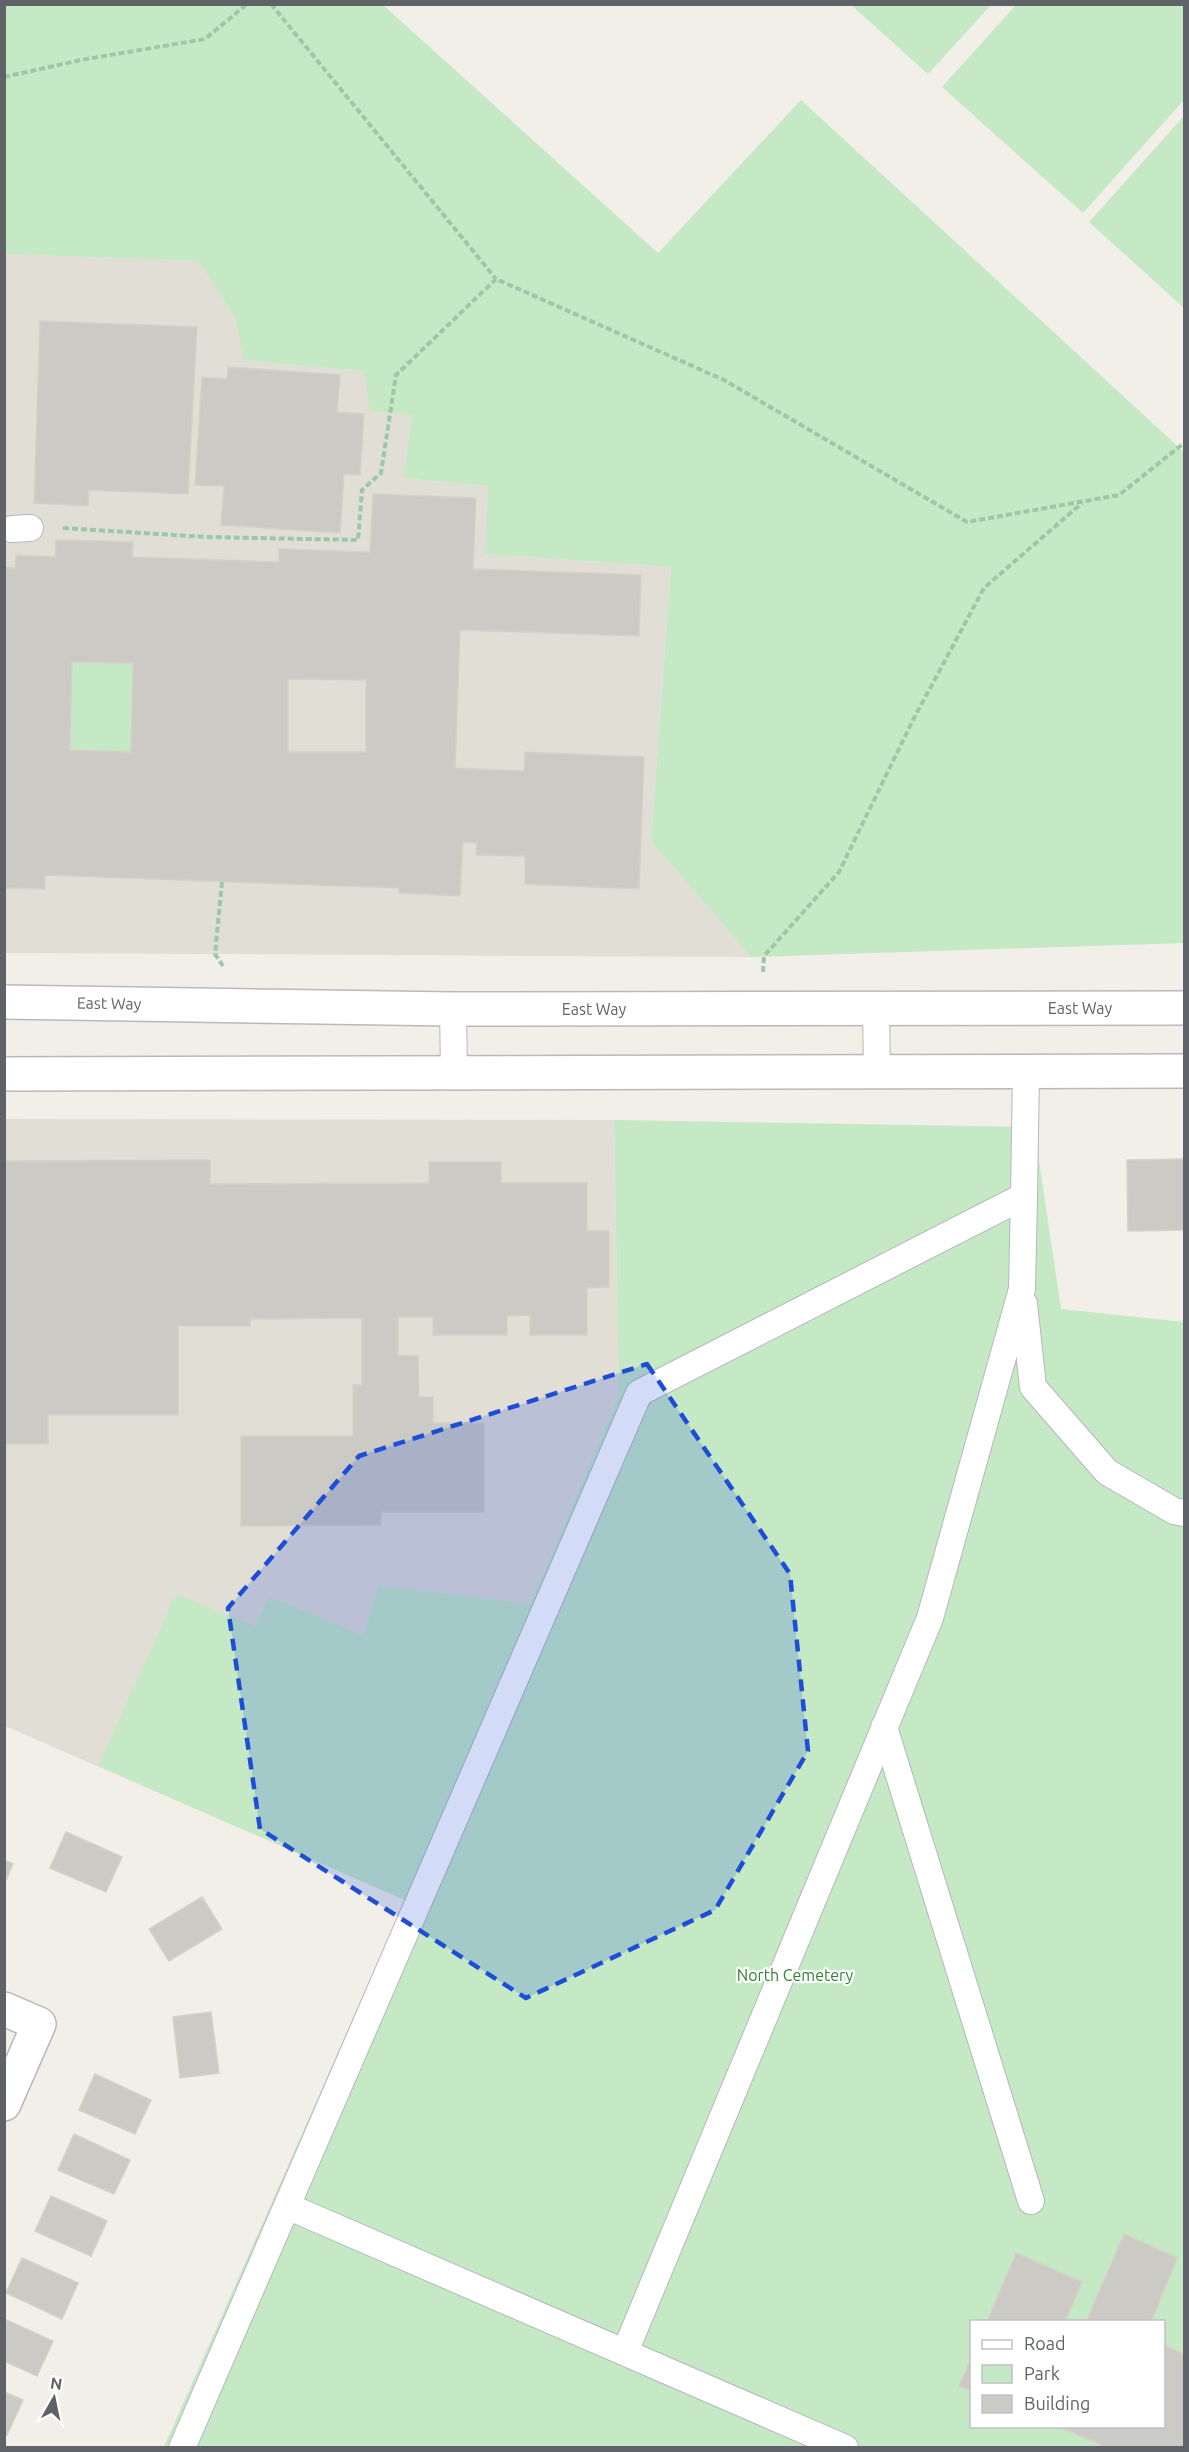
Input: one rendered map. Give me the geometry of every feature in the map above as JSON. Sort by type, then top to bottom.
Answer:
[{"type":"street","name":"East Way","points":[[4,1002],[453,1009],[1185,1008]]},
{"type":"street","points":[[4,1074],[1185,1071]]},
{"type":"street","points":[[4,2009],[39,2024],[4,2104]]},
{"type":"lane","points":[[876,1008],[878,1072]]},
{"type":"lane","points":[[453,1009],[454,1072]]},
{"type":"lane","points":[[1026,1071],[1022,1289],[1033,1387],[1107,1472],[1174,1511],[1185,1513]]},
{"type":"lane","points":[[182,2448],[639,1394],[1024,1196]]},
{"type":"lane","points":[[625,2352],[930,1618],[1022,1289]]},
{"type":"lane","points":[[885,1727],[1031,2201]]},
{"type":"lane","points":[[287,2206],[845,2448]]},
{"type":"path","points":[[4,77],[81,60],[205,39],[247,4]]},
{"type":"path","points":[[271,4],[496,279],[724,380],[967,522],[1119,495],[1185,443]]},
{"type":"path","points":[[21,529],[69,528],[206,537],[358,540],[362,490],[381,473],[396,375],[496,279]]},
{"type":"path","points":[[762,1009],[764,956],[839,872],[915,718],[984,588],[1084,501]]},
{"type":"path","points":[[222,882],[215,954],[247,1004]]},
{"type":"highlighted area","points":[[647,1364],[790,1574],[808,1751],[715,1910],[526,1998],[260,1829],[228,1608],[359,1456]]},
{"type":"shaded area","points":[[5,254],[200,261],[235,318],[245,360],[364,371],[412,414],[403,478],[488,486],[486,554],[671,567],[651,841],[751,957],[5,953]]},
{"type":"shaded area","points":[[5,1119],[614,1120],[619,1394],[405,1900],[5,1726]]},
{"type":"green space","points":[[5,4],[383,5],[658,253],[801,100],[1184,452],[1184,943],[751,957],[651,841],[671,567],[485,554],[488,486],[403,478],[412,415],[370,411],[364,371],[244,360],[235,318],[199,261],[5,254]]},
{"type":"green space","points":[[851,5],[991,5],[928,74]]},
{"type":"green space","points":[[1016,5],[1184,5],[1184,100],[1083,213],[942,87]]},
{"type":"green space","points":[[1184,116],[1184,308],[1089,222]]},
{"type":"green space","points":[[72,662],[133,663],[131,752],[71,750]]},
{"type":"green space","name":"North Cemetery","points":[[614,1120],[1034,1127],[1061,1309],[1184,1322],[1184,2447],[164,2447],[405,1900],[98,1766],[176,1594],[255,1626],[269,1596],[364,1636],[379,1585],[530,1604],[619,1394]]},
{"type":"building","points":[[40,321],[197,327],[188,494],[89,490],[88,506],[34,503]]},
{"type":"building","points":[[228,367],[340,375],[337,412],[364,414],[360,475],[344,474],[340,533],[221,525],[224,486],[195,485],[202,377],[227,379]]},
{"type":"building","points":[[373,494],[476,498],[473,569],[641,575],[639,636],[460,630],[455,768],[524,771],[525,752],[644,757],[639,889],[525,884],[525,856],[476,855],[477,843],[463,842],[460,896],[399,893],[399,888],[45,875],[45,889],[4,888],[4,567],[15,568],[16,555],[55,557],[56,540],[133,542],[132,557],[279,562],[279,549],[370,552]],"holes":[[[72,662],[133,663],[131,752],[70,750]],[[288,679],[366,680],[366,752],[288,752]]]},
{"type":"building","points":[[1184,1159],[1184,1230],[1128,1231],[1127,1160]]},
{"type":"building","points":[[210,1160],[210,1184],[429,1183],[429,1162],[501,1162],[501,1183],[587,1183],[587,1231],[609,1231],[609,1287],[587,1288],[587,1335],[530,1335],[530,1315],[507,1316],[507,1335],[433,1335],[433,1317],[398,1317],[398,1355],[418,1356],[419,1397],[433,1397],[433,1423],[484,1423],[484,1512],[381,1512],[381,1525],[241,1526],[241,1436],[353,1436],[353,1385],[362,1385],[362,1318],[250,1319],[250,1326],[178,1326],[178,1415],[48,1415],[48,1444],[4,1444],[4,1161]]},
{"type":"building","points":[[66,1832],[122,1857],[106,1892],[50,1868]]},
{"type":"building","points":[[4,1860],[13,1864],[4,1885]]},
{"type":"building","points":[[202,1897],[222,1929],[169,1961],[149,1929]]},
{"type":"building","points":[[211,2012],[219,2073],[180,2078],[173,2017]]},
{"type":"building","points":[[95,2074],[151,2100],[135,2134],[79,2110]]},
{"type":"building","points":[[74,2134],[130,2160],[114,2194],[58,2170]]},
{"type":"building","points":[[51,2196],[107,2221],[91,2256],[35,2231]]},
{"type":"building","points":[[1124,2234],[1177,2258],[1152,2320],[1087,2320]]},
{"type":"building","points":[[1016,2253],[1082,2282],[1066,2320],[988,2320]]},
{"type":"building","points":[[22,2258],[78,2283],[62,2319],[6,2293]]},
{"type":"building","points":[[4,2319],[53,2341],[37,2376],[4,2361]]},
{"type":"building","points":[[1165,2345],[1184,2354],[1184,2448],[1098,2448],[1100,2444],[1062,2428],[1165,2428]]},
{"type":"building","points":[[970,2361],[970,2390],[959,2386]]},
{"type":"building","points":[[4,2392],[23,2400],[7,2435],[4,2434]]}]
